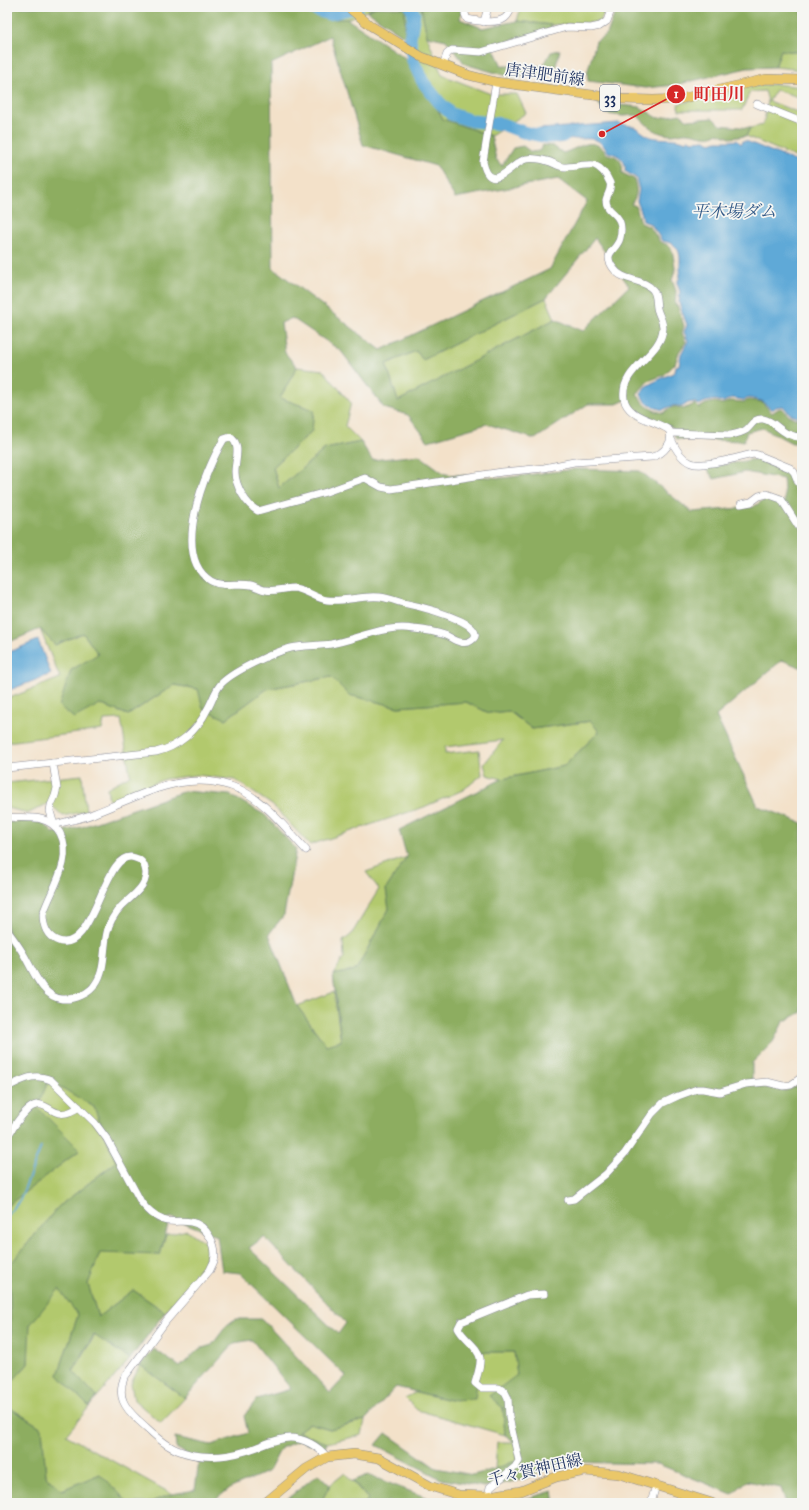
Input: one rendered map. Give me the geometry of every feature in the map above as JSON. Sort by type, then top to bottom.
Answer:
[{"type":"main road","name":"唐津肥前線","points":[[351,10],[371,26],[422,57],[443,66],[496,82],[622,99],[653,100],[680,98],[766,79],[802,80]]},
{"type":"main road","name":"千々賀神田線","points":[[265,1503],[306,1469],[327,1456],[354,1454],[379,1458],[430,1486],[458,1499],[521,1491],[556,1477],[585,1471],[619,1474],[712,1503]]},
{"type":"street","points":[[7,9],[11,7]]},
{"type":"street","points":[[466,7],[464,14],[467,19],[484,22],[504,19],[509,15],[512,7]]},
{"type":"street","points":[[484,22],[488,7]]},
{"type":"street","points":[[443,66],[447,54],[452,50],[481,52],[566,27],[591,28],[600,26],[607,21],[612,7]]},
{"type":"street","points":[[496,82],[483,162],[488,174],[494,177],[505,174],[526,159],[546,160],[562,167],[578,167],[589,164],[595,166],[604,172],[610,182],[611,189],[606,200],[609,209],[619,218],[621,225],[620,239],[608,257],[613,269],[620,275],[646,284],[653,290],[663,327],[661,339],[630,376],[625,388],[624,398],[627,405],[634,413],[664,426],[669,430],[675,448],[690,462],[699,464],[718,462],[753,454],[758,455],[790,468],[794,472],[802,491]]},
{"type":"street","points":[[756,104],[802,122]]},
{"type":"street","points":[[671,436],[738,434],[746,430],[756,420],[764,419],[772,423],[783,432],[794,437],[802,437]]},
{"type":"street","points":[[7,768],[156,752],[168,749],[179,744],[194,729],[207,711],[220,685],[228,677],[278,652],[292,648],[330,644],[391,628],[411,628],[444,635],[461,642],[470,642],[474,639],[475,635],[470,626],[460,621],[434,610],[379,597],[337,601],[325,600],[302,589],[293,588],[265,590],[254,585],[220,584],[211,581],[197,565],[191,541],[192,526],[196,507],[209,468],[224,439],[228,437],[232,438],[237,447],[235,472],[236,481],[253,509],[258,511],[326,492],[365,478],[381,487],[390,489],[502,472],[544,468],[574,462],[652,457],[665,450],[671,436]]},
{"type":"street","points":[[741,504],[751,502],[760,496],[767,494],[781,499],[802,532]]},
{"type":"street","points":[[53,763],[57,788],[50,811],[54,825]]},
{"type":"street","points":[[54,825],[93,814],[173,783],[195,781],[216,783],[241,790],[258,801],[306,850]]},
{"type":"street","points":[[7,817],[40,818],[54,825],[63,839],[65,850],[64,861],[43,914],[43,923],[46,930],[50,936],[57,940],[64,942],[73,940],[80,935],[87,924],[112,872],[124,858],[132,856],[142,862],[146,874],[144,882],[139,890],[118,909],[111,922],[105,940],[100,974],[97,983],[90,990],[73,998],[62,999],[46,991],[7,930]]},
{"type":"street","points":[[7,1087],[30,1077],[42,1076],[51,1080],[94,1123],[107,1140],[141,1202],[149,1212],[164,1220],[191,1222],[206,1231],[211,1239],[214,1249],[214,1261],[210,1270],[166,1321],[124,1378],[120,1387],[124,1404],[134,1416],[160,1439],[176,1450],[200,1456],[225,1456],[244,1452],[277,1440],[290,1438],[306,1441],[321,1449],[327,1456]]},
{"type":"street","points":[[568,1200],[574,1199],[606,1174],[625,1153],[652,1114],[663,1104],[678,1096],[697,1089],[720,1092],[746,1084],[767,1082],[783,1086],[791,1085],[802,1077]]},
{"type":"street","points":[[7,1137],[24,1114],[33,1106],[43,1105],[59,1114],[70,1112],[79,1107]]},
{"type":"street","points":[[488,1496],[490,1487],[519,1461],[509,1417],[508,1398],[505,1392],[499,1388],[480,1388],[475,1383],[480,1360],[477,1351],[461,1334],[458,1328],[460,1322],[520,1298],[544,1294]]},
{"type":"street","points":[[652,1503],[656,1485]]},
{"type":"green space","points":[[7,7],[301,7],[303,10],[331,19],[347,19],[411,62],[443,119],[491,136],[496,159],[502,166],[513,148],[523,146],[531,152],[539,151],[543,145],[553,146],[563,153],[586,144],[597,145],[607,154],[614,156],[621,162],[622,173],[634,179],[636,192],[635,198],[631,204],[636,206],[641,223],[650,227],[660,242],[671,248],[675,267],[672,280],[676,291],[675,304],[678,307],[684,326],[682,333],[686,342],[679,352],[675,364],[664,375],[648,381],[637,394],[642,402],[648,407],[664,413],[673,407],[683,409],[695,404],[699,408],[706,404],[715,402],[722,404],[731,401],[744,402],[749,400],[762,402],[772,413],[782,408],[788,415],[796,419],[802,417],[802,443],[792,443],[763,428],[747,432],[744,441],[676,439],[672,427],[635,411],[628,399],[617,404],[588,404],[535,439],[487,424],[428,441],[408,415],[384,408],[341,351],[292,318],[281,323],[285,353],[297,367],[280,398],[314,410],[312,431],[273,467],[279,488],[325,449],[361,442],[372,460],[419,455],[445,474],[502,478],[576,469],[640,471],[692,512],[753,507],[767,498],[785,503],[783,479],[745,472],[714,479],[706,468],[755,459],[791,474],[802,502],[802,668],[782,660],[716,716],[758,806],[802,823],[802,1012],[783,1022],[773,1042],[752,1063],[752,1085],[784,1091],[802,1084],[802,1503],[786,1503],[781,1488],[747,1481],[732,1494],[658,1464],[566,1462],[521,1480],[484,1487],[441,1479],[376,1445],[386,1433],[436,1468],[473,1475],[495,1469],[518,1460],[515,1442],[505,1435],[503,1408],[489,1396],[517,1375],[514,1352],[481,1352],[475,1399],[450,1400],[396,1387],[365,1420],[330,1429],[309,1423],[298,1432],[327,1443],[323,1449],[300,1440],[281,1448],[269,1471],[229,1489],[211,1503],[148,1503],[172,1494],[195,1490],[199,1461],[176,1448],[175,1437],[211,1445],[248,1433],[244,1416],[257,1399],[291,1389],[252,1340],[234,1343],[185,1398],[140,1365],[154,1349],[180,1367],[199,1349],[212,1345],[227,1325],[235,1319],[262,1319],[330,1393],[346,1376],[240,1273],[222,1271],[217,1236],[170,1217],[160,1255],[100,1253],[88,1284],[98,1317],[133,1290],[165,1312],[130,1359],[94,1335],[73,1371],[97,1397],[89,1407],[58,1375],[78,1315],[59,1289],[30,1325],[28,1364],[7,1387],[7,1338],[11,1334],[9,1266],[58,1207],[116,1162],[94,1107],[49,1080],[37,1107],[80,1150],[7,1206],[7,822],[31,821],[40,823],[46,825],[53,833],[82,827],[185,791],[230,795],[265,815],[296,849],[284,915],[269,934],[297,1006],[326,1045],[341,1041],[333,975],[356,970],[389,909],[386,889],[407,857],[399,830],[502,779],[564,766],[599,732],[591,721],[532,729],[509,711],[489,713],[466,702],[398,707],[349,695],[331,677],[267,689],[226,719],[203,709],[198,689],[174,685],[128,715],[100,704],[74,718],[59,706],[71,670],[98,654],[83,633],[55,645],[40,629],[7,643]],"holes":[[[330,36],[363,145],[436,166],[455,198],[558,179],[587,201],[550,269],[381,350],[273,268],[271,64]],[[595,238],[629,286],[583,331],[555,319],[398,401],[386,364],[416,351],[423,360],[546,298]],[[264,1237],[346,1323],[338,1334],[249,1248]]]},
{"type":"green space","points":[[301,7],[376,7],[347,19],[331,19],[303,10]]},
{"type":"green space","points":[[376,7],[405,8],[405,37],[367,11]]},
{"type":"green space","points":[[405,7],[421,7],[427,36],[442,75],[491,94],[517,94],[526,113],[491,136],[443,119],[411,62],[405,37]]},
{"type":"green space","points":[[421,7],[462,7],[460,19],[482,28],[517,21],[552,25],[550,31],[492,45],[502,66],[543,66],[551,52],[560,50],[555,69],[543,76],[510,77],[465,64],[446,40],[427,36]]},
{"type":"green space","points":[[521,7],[607,7],[600,22],[552,25],[517,21]]},
{"type":"green space","points":[[617,7],[802,7],[802,53],[781,50],[775,67],[747,68],[675,85],[646,88],[588,81],[587,73],[596,41],[607,34]]},
{"type":"green space","points":[[781,50],[802,53],[802,70],[775,67]]},
{"type":"green space","points":[[775,84],[802,87],[802,98],[776,90],[769,101],[802,114],[802,160],[746,136],[750,128],[763,125],[768,101],[765,91],[750,92],[742,110],[679,110],[678,104],[749,87]]},
{"type":"green space","points":[[598,103],[640,107],[658,118],[680,114],[688,120],[713,118],[720,125],[750,128],[746,136],[730,138],[718,133],[711,136],[686,133],[667,135],[657,132],[637,115],[623,116],[606,114]]},
{"type":"green space","points":[[546,298],[555,319],[398,401],[386,364],[416,351],[423,360]]},
{"type":"green space","points":[[297,367],[323,370],[351,403],[345,426],[361,442],[325,449],[279,488],[273,467],[312,431],[313,410],[280,398]]},
{"type":"green space","points":[[40,629],[55,645],[83,633],[98,654],[100,704],[128,715],[174,685],[198,689],[226,719],[267,689],[331,677],[350,695],[398,707],[466,702],[489,713],[509,711],[532,729],[592,721],[599,732],[564,766],[502,779],[487,775],[484,764],[503,740],[445,747],[445,754],[479,750],[482,775],[463,790],[424,807],[310,845],[272,805],[235,780],[197,775],[165,779],[109,801],[107,788],[130,775],[121,719],[104,720],[102,730],[7,742],[7,699],[60,678]]},
{"type":"green space","points":[[82,775],[86,811],[63,816],[49,803],[29,813],[7,808],[7,783]]},
{"type":"green space","points":[[407,857],[386,889],[389,909],[356,970],[333,975],[344,957],[343,941],[351,935],[379,889],[366,872]]},
{"type":"green space","points":[[334,992],[341,1042],[326,1045],[297,1006]]},
{"type":"green space","points":[[49,1079],[94,1107],[116,1162],[58,1207],[9,1266],[11,1334],[7,1338],[7,1206],[80,1150],[37,1107]]},
{"type":"green space","points":[[187,1230],[206,1243],[206,1264],[165,1312],[133,1290],[98,1317],[88,1284],[100,1252],[160,1255],[166,1235]]},
{"type":"green space","points":[[59,1288],[78,1315],[58,1375],[89,1407],[66,1435],[172,1494],[148,1503],[129,1503],[100,1474],[62,1490],[46,1476],[42,1428],[7,1406],[7,1387],[28,1364],[29,1325]]},
{"type":"green space","points":[[95,1335],[130,1359],[97,1397],[73,1372]]},
{"type":"green space","points":[[481,1352],[514,1352],[517,1374],[503,1408],[505,1435],[417,1410],[405,1398],[416,1392],[450,1400]]},
{"type":"green space","points":[[140,1365],[185,1398],[161,1423],[134,1400],[131,1384]]},
{"type":"green space","points":[[7,1406],[42,1428],[46,1476],[62,1490],[100,1474],[129,1503],[7,1503]]},
{"type":"green space","points":[[365,1420],[362,1435],[327,1443],[298,1432],[309,1423],[330,1429]]},
{"type":"green space","points":[[497,1442],[515,1442],[518,1460],[495,1469]]},
{"type":"green space","points":[[345,1473],[368,1499],[365,1503],[321,1502],[330,1485]]},
{"type":"green space","points":[[318,1474],[330,1485],[321,1502],[322,1503],[282,1503]]},
{"type":"green space","points":[[368,1475],[438,1503],[392,1503],[388,1501],[386,1503],[365,1503],[368,1499],[353,1481]]},
{"type":"green space","points":[[553,1491],[555,1503],[511,1503]]},
{"type":"water","name":"平木場ダム","points":[[619,123],[639,129],[648,136],[655,138],[682,140],[686,142],[688,139],[692,141],[705,140],[711,143],[717,141],[737,140],[741,144],[743,141],[746,141],[802,164],[802,415],[797,417],[790,414],[783,406],[776,407],[772,410],[762,401],[749,398],[744,400],[732,398],[723,402],[715,400],[699,405],[694,402],[688,403],[682,407],[672,406],[663,410],[650,405],[643,398],[641,394],[645,387],[675,372],[676,366],[679,365],[681,354],[688,341],[684,332],[687,325],[679,303],[680,292],[677,283],[680,273],[679,251],[671,243],[662,241],[651,224],[643,221],[637,201],[639,190],[636,178],[625,171],[625,164],[621,158],[608,152],[598,141],[590,139],[566,139],[561,143],[549,141],[545,138],[546,131],[540,129]]},
{"type":"water","points":[[38,640],[51,674],[7,691],[7,653]]},
{"type":"waterway","points":[[307,7],[329,14],[357,7]]},
{"type":"waterway","points":[[411,7],[414,14],[410,38],[413,61],[423,82],[451,114],[472,121],[502,124],[523,132],[547,137],[563,136]]},
{"type":"waterway","points":[[7,1216],[20,1200],[41,1147]]},
{"type":"place","name":"町田川","points":[[602,134]]}]
